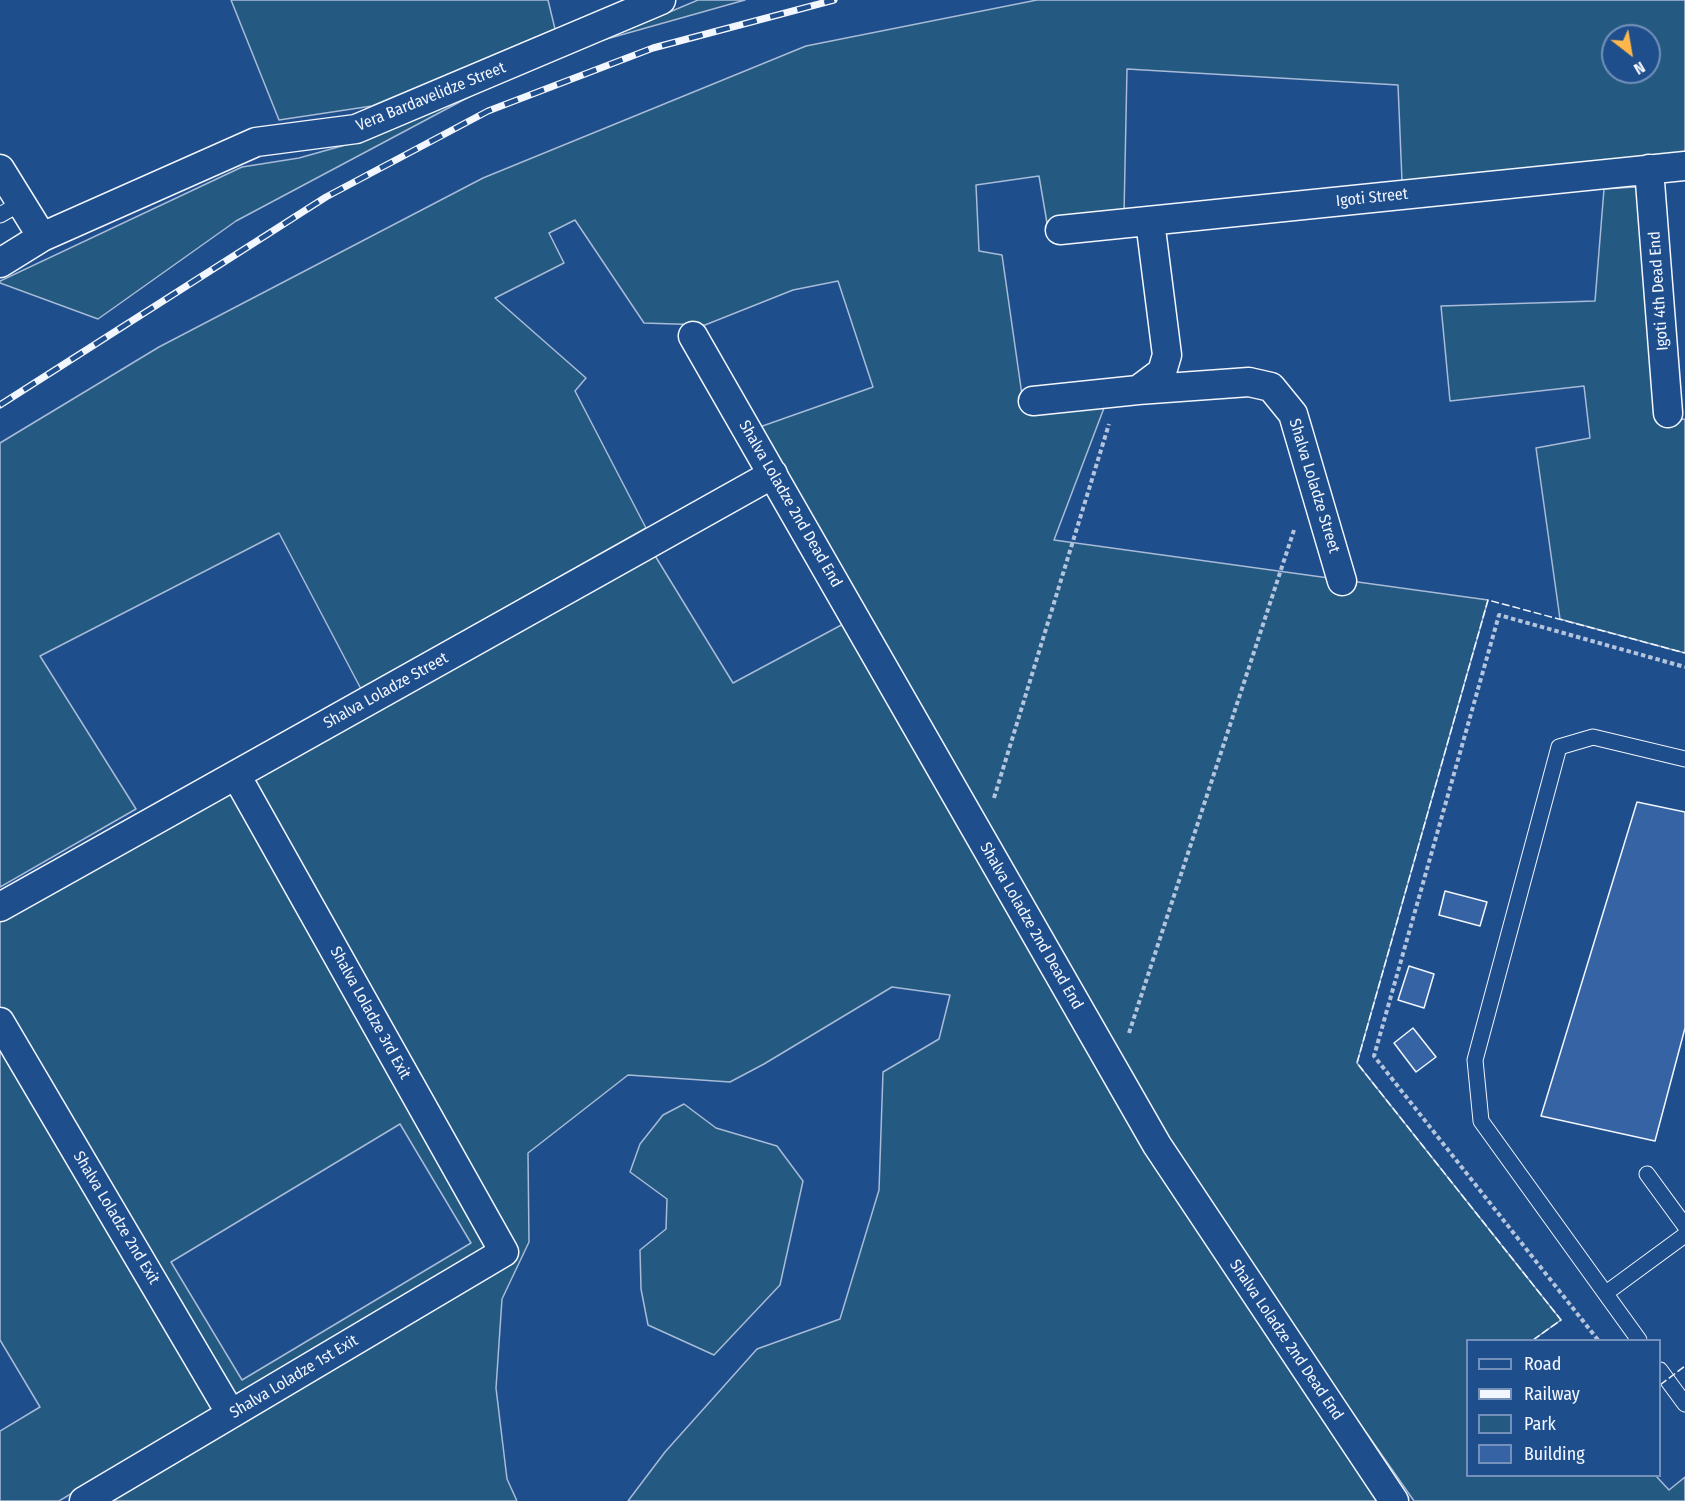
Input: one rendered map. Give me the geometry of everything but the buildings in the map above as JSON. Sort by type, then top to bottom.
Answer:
[{"type":"street","name":"Vera Bardavelidze Street","points":[[0,263],[42,237],[256,142],[356,129],[661,0]]},
{"type":"street","name":"Igoti Street","points":[[1060,230],[1685,166]]},
{"type":"street","points":[[0,169],[10,209],[42,237]]},
{"type":"street","name":"Igoti 4th Dead End","points":[[1649,169],[1668,413]]},
{"type":"street","points":[[1129,391],[1162,372],[1167,355],[1150,221]]},
{"type":"street","name":"Shalva Loladze 2nd Dead End","points":[[693,336],[1157,1145],[1394,1501]]},
{"type":"street","name":"Shalva Loladze Street","points":[[1033,401],[1249,382],[1271,387],[1293,414],[1342,581]]},
{"type":"street","name":"Shalva Loladze Street","points":[[0,907],[773,474]]},
{"type":"street","name":"Shalva Loladze 3rd Exit","points":[[236,775],[504,1252]]},
{"type":"street","name":"Shalva Loladze 2nd Exit","points":[[0,1022],[231,1414]]},
{"type":"street","name":"Shalva Loladze 1st Exit","points":[[84,1501],[504,1252]]},
{"type":"lane","points":[[1638,1339],[1481,1121],[1475,1060],[1559,747],[1593,737],[1685,759]]},
{"type":"lane","points":[[1647,1174],[1685,1226]]},
{"type":"lane","points":[[1606,1293],[1685,1235]]},
{"type":"lane","points":[[1661,1373],[1685,1404]]},
{"type":"path","points":[[982,839],[1129,391]]},
{"type":"path","points":[[1116,1074],[1297,522]]},
{"type":"green space","points":[[231,0],[548,0],[555,29],[372,106],[279,120]]},
{"type":"green space","points":[[698,0],[745,0],[603,40]]},
{"type":"green space","points":[[1037,0],[1685,0],[1685,153],[1402,181],[1398,85],[1127,69],[1124,214],[1047,223],[1039,176],[976,185],[979,251],[1002,255],[1024,409],[1107,400],[1054,540],[1488,600],[1357,1063],[1561,1320],[1534,1339],[1466,1339],[1466,1477],[1657,1477],[1669,1490],[1685,1477],[1685,1501],[1414,1501],[1167,1147],[754,429],[873,387],[838,281],[793,290],[705,325],[644,323],[575,220],[549,233],[564,263],[495,298],[586,378],[575,391],[646,528],[361,689],[279,533],[40,656],[136,809],[0,887],[0,443],[159,347],[483,178],[806,46]]},
{"type":"green space","points":[[484,89],[236,221],[98,319],[0,283],[0,281],[242,167],[299,158],[356,142]]},
{"type":"green space","points":[[1635,187],[1644,199],[1662,422],[1685,419],[1685,653],[1560,619],[1536,448],[1590,438],[1584,386],[1450,401],[1441,306],[1595,301],[1604,189]]},
{"type":"green space","points":[[654,554],[733,683],[847,622],[1379,1501],[628,1501],[665,1452],[757,1349],[840,1319],[879,1190],[883,1072],[939,1039],[950,995],[892,987],[730,1082],[628,1075],[528,1153],[529,1242],[502,1299],[496,1388],[507,1479],[517,1501],[96,1501],[515,1253],[249,780]]},
{"type":"green space","points":[[234,787],[489,1247],[233,1400],[0,1009],[0,915]],"holes":[[[400,1124],[471,1243],[242,1380],[171,1262]]]},
{"type":"green space","points":[[0,1036],[217,1407],[59,1501],[0,1501],[0,1431],[40,1407],[0,1340]]},
{"type":"green space","points":[[684,1104],[716,1128],[777,1146],[803,1181],[780,1285],[714,1355],[648,1325],[641,1289],[640,1250],[666,1229],[667,1199],[630,1172],[640,1144],[663,1115]]},
{"type":"railway","points":[[0,405],[326,197],[488,111],[653,48],[834,0]]},
{"type":"fence","points":[[1534,1339],[1561,1320],[1357,1063],[1488,600],[1685,653]]},
{"type":"fence","points":[[1661,1384],[1685,1366]]}]
